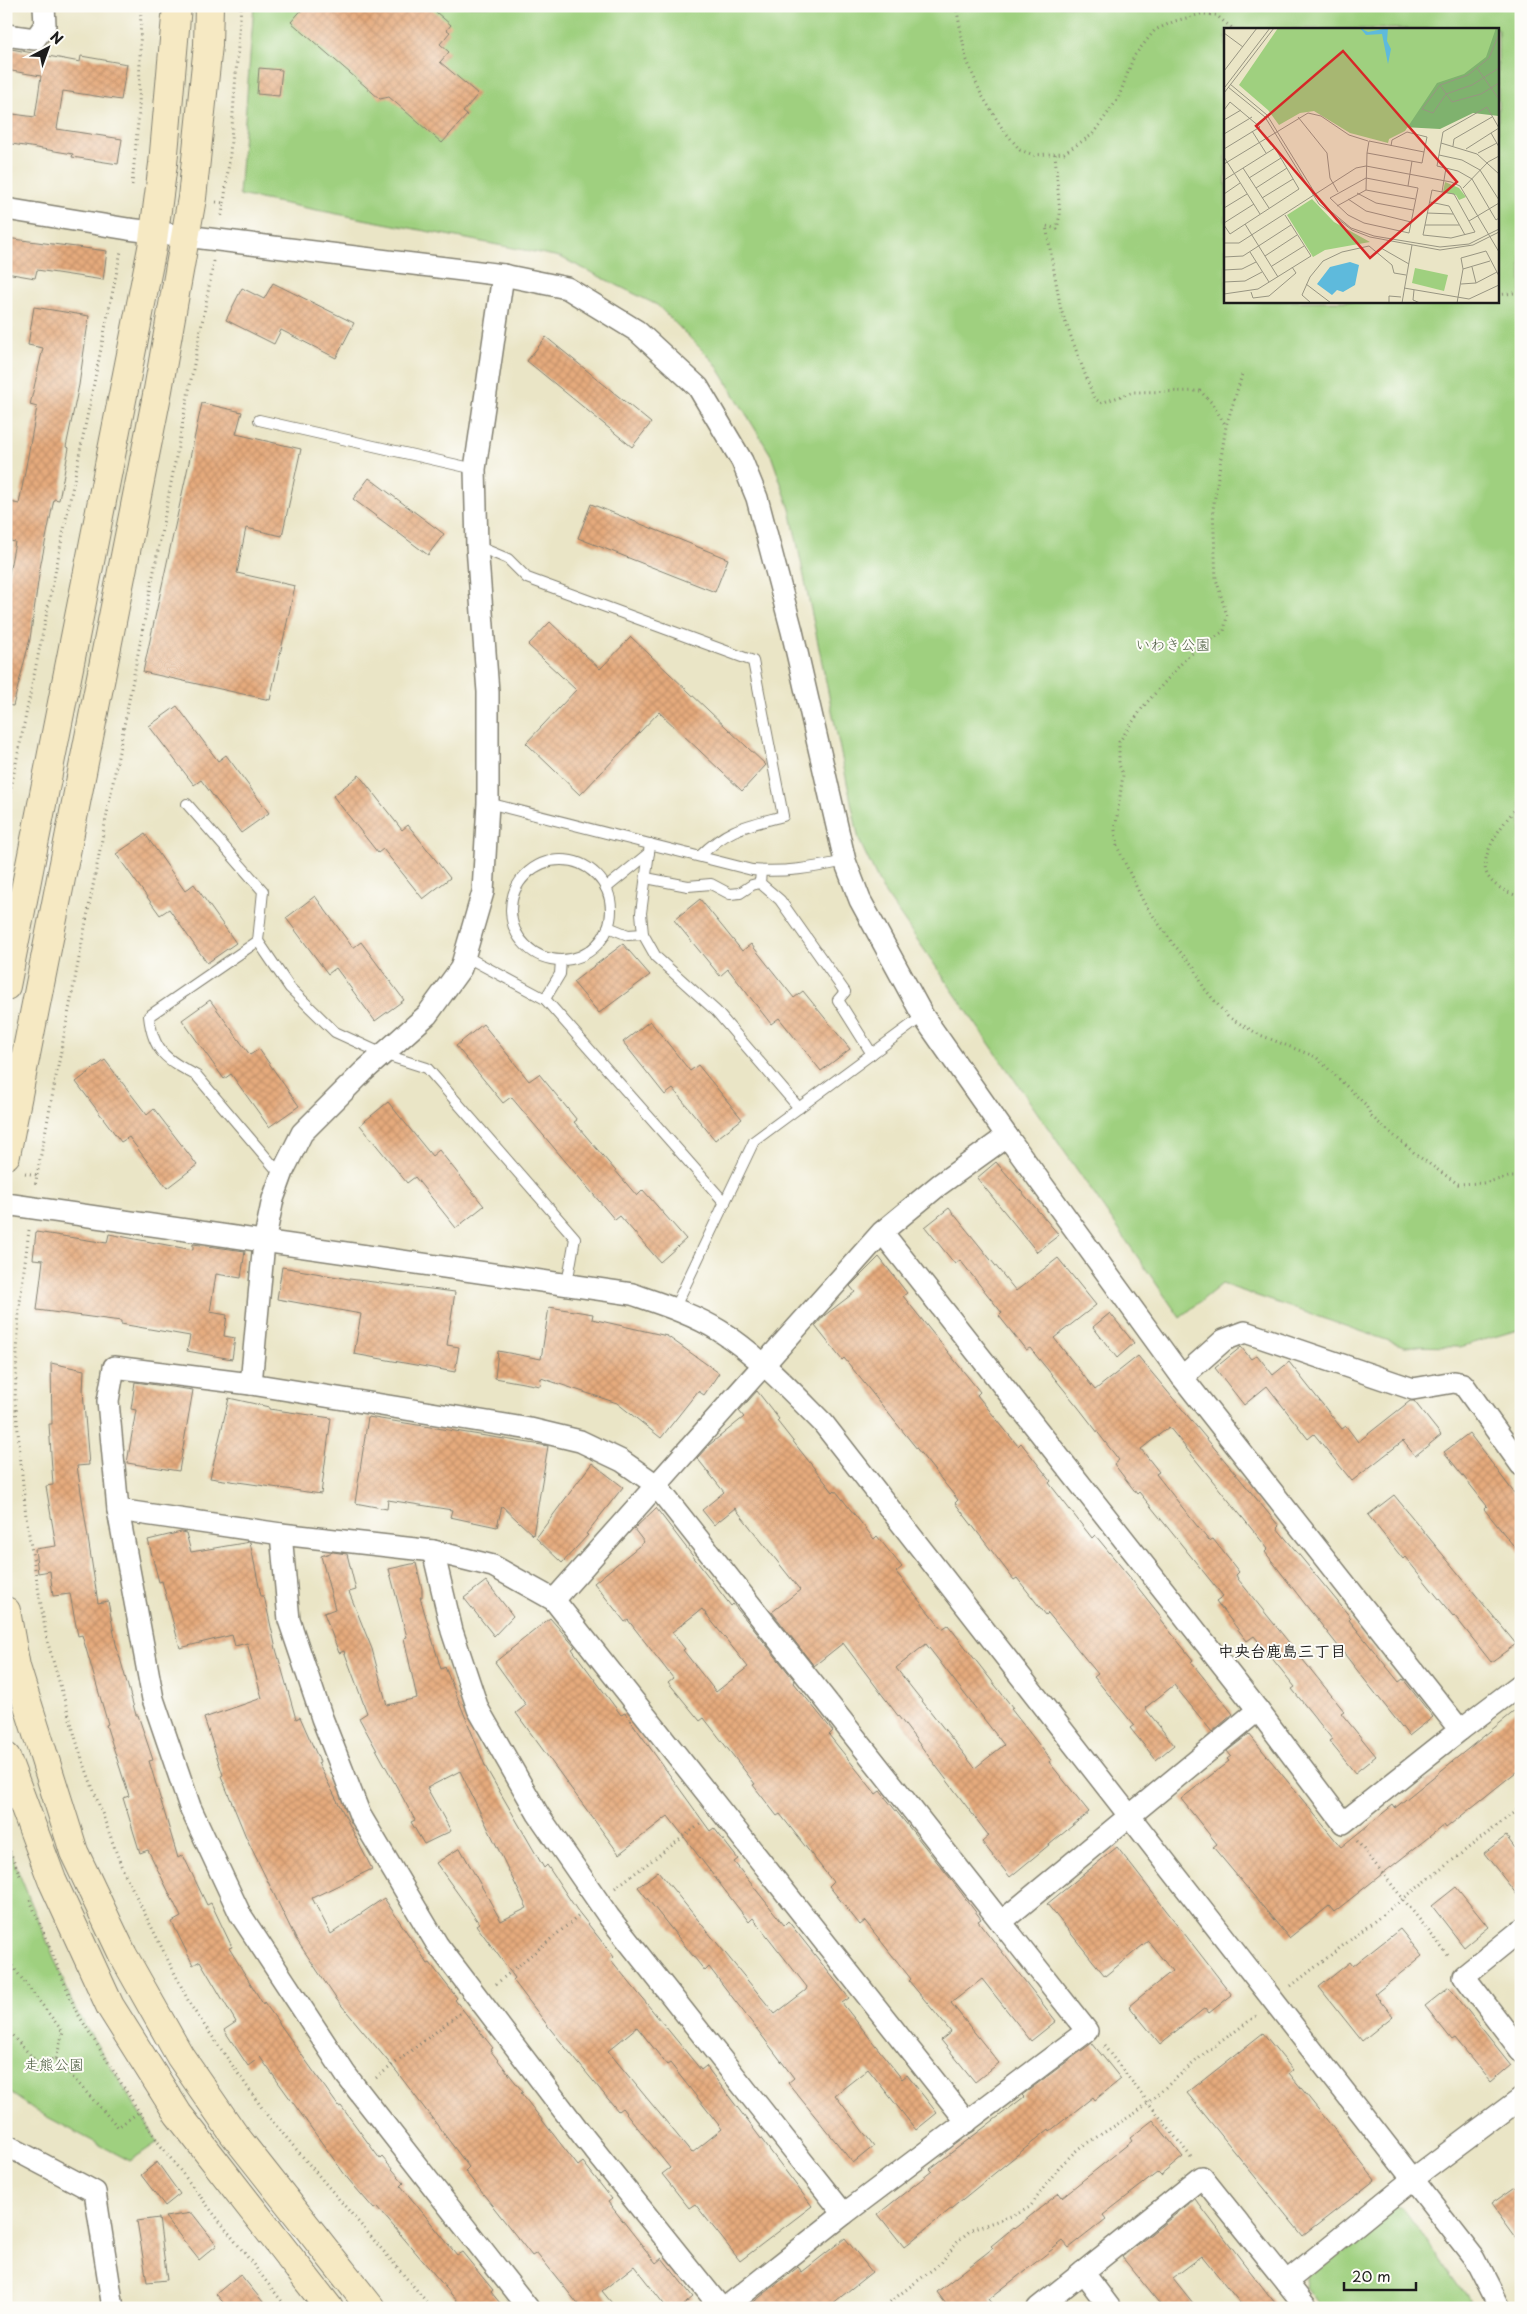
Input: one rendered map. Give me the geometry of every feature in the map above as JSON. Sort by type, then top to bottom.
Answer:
[{"type":"street","points":[[6,35],[35,39],[45,25],[44,6]]},
{"type":"street","points":[[6,986],[154,232],[163,164],[177,6]]},
{"type":"street","points":[[6,1155],[158,390],[192,198],[208,45],[209,6]]},
{"type":"street","points":[[6,209],[154,232],[503,275],[567,288],[637,331],[698,387],[742,460],[757,498],[792,632],[845,861],[860,900],[923,1016],[1007,1136],[1182,1377],[1460,1730]]},
{"type":"street","points":[[251,1384],[264,1242],[273,1198],[282,1175],[302,1133],[383,1054],[427,1015],[461,968],[483,892],[488,803],[488,692],[477,546],[476,469],[503,275]]},
{"type":"street","points":[[554,1600],[655,1484],[882,1232],[939,1185],[1007,1136]]},
{"type":"street","points":[[6,1204],[632,1294],[674,1309],[719,1331],[763,1364],[823,1423],[1475,2259],[1500,2308]]},
{"type":"street","points":[[882,1232],[1258,1710],[1343,1823],[1521,1684]]},
{"type":"street","points":[[1182,1377],[1224,1340],[1245,1332],[1414,1389],[1454,1382],[1463,1384],[1521,1465]]},
{"type":"street","points":[[528,2308],[359,2091],[240,1914],[190,1806],[153,1699],[118,1510],[108,1401],[114,1367],[251,1384],[530,1428],[580,1441],[622,1461],[655,1484],[1088,2031],[844,2214],[725,2308]]},
{"type":"street","points":[[118,1510],[281,1534],[433,1551],[493,1566],[554,1600],[967,2122]]},
{"type":"street","points":[[281,1534],[289,1620],[322,1718],[360,1815],[437,1944],[583,2136],[721,2308]]},
{"type":"street","points":[[433,1551],[452,1631],[478,1709],[538,1814],[598,1900],[844,2214]]},
{"type":"street","points":[[6,1611],[16,1667],[74,1852],[123,1955],[180,2056],[227,2125],[371,2308]]},
{"type":"street","points":[[1001,1922],[1258,1710]]},
{"type":"street","points":[[6,1757],[52,1880],[110,2006],[178,2114],[329,2308]]},
{"type":"street","points":[[1521,1930],[1464,1976],[1521,2051]]},
{"type":"street","points":[[1286,2282],[1413,2179],[1521,2098]]},
{"type":"street","points":[[6,2145],[95,2192],[113,2308]]},
{"type":"street","points":[[1038,2308],[1202,2177],[1307,2308]]},
{"type":"street","points":[[1083,2272],[1110,2308]]},
{"type":"lane","points":[[259,420],[476,469]]},
{"type":"lane","points":[[477,546],[508,559],[527,578],[753,661],[783,816],[742,827],[717,838],[700,856]]},
{"type":"lane","points":[[488,803],[650,848],[700,856],[761,871],[804,870],[845,861]]},
{"type":"lane","points":[[187,804],[263,891],[258,941],[290,988],[335,1032],[383,1054],[427,1068],[576,1238],[567,1284]]},
{"type":"lane","points":[[650,848],[641,912],[643,934],[656,957],[716,1011],[799,1108]]},
{"type":"lane","points":[[606,888],[650,848]]},
{"type":"lane","points":[[551,861],[571,861],[590,869],[606,888],[611,901],[611,920],[608,927],[603,939],[590,952],[572,960],[552,960],[534,952],[519,939],[512,920],[511,901],[519,882],[533,868],[551,861]]},
{"type":"lane","points":[[760,884],[761,871]]},
{"type":"lane","points":[[646,878],[688,886],[711,884],[730,894],[740,893],[760,884]]},
{"type":"lane","points":[[760,884],[780,900],[845,992],[838,1000],[872,1054]]},
{"type":"lane","points":[[608,927],[628,935],[643,934]]},
{"type":"lane","points":[[258,941],[150,1016],[152,1035],[156,1047],[181,1068],[197,1076],[282,1175]]},
{"type":"lane","points":[[465,956],[545,1000],[725,1203]]},
{"type":"lane","points":[[545,1000],[560,974],[561,960]]},
{"type":"lane","points":[[674,1309],[754,1141],[923,1016]]},
{"type":"path","points":[[132,189],[139,112],[142,6]]},
{"type":"path","points":[[224,203],[230,154],[241,6]]},
{"type":"path","points":[[956,6],[966,58],[982,94],[1002,128],[1020,150],[1034,155],[1064,154],[1092,135],[1118,99],[1134,56],[1155,30],[1175,21],[1201,14],[1216,15],[1232,28]]},
{"type":"path","points":[[1055,154],[1060,214],[1057,229],[1046,226],[1061,310],[1094,398],[1101,403],[1133,392],[1200,391],[1211,402],[1226,426]]},
{"type":"path","points":[[6,812],[123,243]]},
{"type":"path","points":[[37,1175],[215,258]]},
{"type":"path","points":[[1500,295],[1521,292]]},
{"type":"path","points":[[1242,375],[1226,426],[1212,509],[1216,579],[1227,616],[1224,631],[1187,657],[1143,707],[1119,742],[1119,764],[1122,776],[1115,830],[1121,857],[1144,903],[1174,945],[1194,967],[1204,988],[1228,1017],[1260,1035],[1316,1057],[1365,1104],[1372,1117],[1418,1156],[1458,1184],[1482,1183],[1509,1177],[1521,1177]]},
{"type":"path","points":[[1521,804],[1496,836],[1486,856],[1486,872],[1493,882],[1505,891],[1521,897]]},
{"type":"path","points":[[29,1229],[19,1310],[15,1399],[26,1517],[46,1640],[79,1750],[122,1868],[191,2006],[266,2115],[432,2308]]},
{"type":"path","points":[[882,2308],[941,2263],[959,2240],[971,2230],[1017,2214],[1030,2207],[1060,2167],[1079,2148],[1109,2131],[1149,2102],[1204,2054],[1521,1808]]},
{"type":"path","points":[[359,2091],[478,1998],[598,1900],[721,1809]]},
{"type":"path","points":[[1343,1823],[1464,1976]]},
{"type":"path","points":[[6,1958],[63,2032],[56,2059]]},
{"type":"path","points":[[6,2029],[36,2061],[56,2059]]},
{"type":"path","points":[[1088,2031],[1096,2034],[1202,2170],[1202,2177]]},
{"type":"path","points":[[56,2059],[118,2127],[140,2112]]},
{"type":"path","points":[[158,2142],[287,2308]]},
{"type":"green space","name":"いわき公園","points":[[254,6],[1521,6],[1521,1329],[1460,1347],[1404,1346],[1222,1284],[1180,1318],[882,889],[859,840],[790,509],[771,455],[715,363],[657,305],[560,257],[239,195]]},
{"type":"green space","name":"走熊公園","points":[[6,1842],[76,2011],[158,2142],[130,2161],[38,2112],[6,2090]]},
{"type":"green space","points":[[1394,2206],[1403,2208],[1467,2297],[1471,2308],[1321,2308],[1305,2287],[1307,2273]]},
{"type":"building","points":[[305,6],[429,6],[451,25],[447,30],[450,32],[440,44],[449,52],[440,62],[478,94],[463,112],[467,115],[442,143],[389,97],[380,99],[291,22]]},
{"type":"building","points":[[6,48],[80,62],[81,56],[127,64],[121,100],[63,91],[57,129],[122,139],[118,164],[72,157],[73,154],[6,143],[6,113],[35,117],[41,76],[6,70]]},
{"type":"building","points":[[259,68],[282,70],[279,96],[257,94]]},
{"type":"building","points":[[6,238],[107,251],[103,280],[37,270],[35,278],[6,273]]},
{"type":"building","points":[[273,283],[354,323],[336,358],[281,330],[274,344],[226,320],[242,288],[264,299]]},
{"type":"building","points":[[34,307],[89,316],[79,385],[66,447],[69,448],[59,500],[54,499],[40,568],[30,639],[13,706],[6,705],[6,589],[15,542],[6,540],[6,501],[19,504],[37,407],[30,405],[43,348],[28,345]]},
{"type":"building","points":[[546,337],[651,423],[632,447],[527,361]]},
{"type":"building","points":[[202,403],[242,412],[236,434],[301,449],[282,536],[246,528],[237,573],[295,586],[270,700],[143,672]]},
{"type":"building","points":[[369,478],[444,534],[428,555],[353,499]]},
{"type":"building","points":[[591,504],[728,559],[715,592],[578,538]]},
{"type":"building","points":[[550,622],[600,669],[631,637],[766,765],[742,791],[659,712],[580,795],[526,743],[576,690],[528,645]]},
{"type":"building","points":[[177,706],[218,761],[226,755],[269,813],[241,833],[201,780],[194,785],[149,726]]},
{"type":"building","points":[[359,775],[402,830],[408,825],[450,878],[423,899],[383,849],[378,853],[333,796]]},
{"type":"building","points":[[145,834],[185,891],[194,884],[236,943],[207,963],[169,909],[160,915],[116,854]]},
{"type":"building","points":[[315,896],[353,948],[361,942],[404,1000],[375,1021],[336,968],[328,974],[286,918]]},
{"type":"building","points":[[700,899],[742,951],[751,944],[794,998],[803,991],[850,1049],[821,1071],[779,1018],[771,1024],[728,969],[720,976],[674,920]]},
{"type":"building","points":[[623,944],[650,975],[599,1013],[573,982]]},
{"type":"building","points":[[210,1000],[250,1055],[259,1049],[299,1106],[269,1127],[231,1074],[224,1079],[182,1020]]},
{"type":"building","points":[[650,1021],[690,1071],[698,1065],[742,1119],[715,1140],[673,1089],[665,1095],[623,1042]]},
{"type":"building","points":[[483,1024],[529,1081],[539,1074],[577,1120],[574,1122],[637,1196],[643,1190],[686,1239],[660,1262],[620,1216],[615,1220],[511,1097],[503,1103],[456,1046]]},
{"type":"building","points":[[105,1060],[147,1115],[154,1109],[197,1165],[167,1188],[129,1137],[121,1142],[76,1082]]},
{"type":"building","points":[[388,1102],[432,1156],[439,1150],[484,1206],[456,1228],[415,1177],[407,1183],[360,1125]]},
{"type":"building","points":[[996,1162],[1059,1235],[1037,1252],[977,1178]]},
{"type":"building","points":[[949,1208],[1016,1291],[1058,1258],[1096,1305],[1054,1338],[1095,1390],[1138,1356],[1279,1526],[1277,1528],[1351,1618],[1349,1620],[1399,1682],[1403,1679],[1433,1717],[1409,1736],[1265,1552],[1268,1549],[1169,1427],[1141,1449],[1159,1472],[1156,1474],[1209,1541],[1213,1539],[1239,1572],[1236,1575],[1238,1579],[1344,1711],[1341,1713],[1376,1756],[1355,1773],[1329,1741],[1332,1739],[1292,1689],[1295,1687],[1254,1636],[1247,1641],[1216,1601],[1223,1596],[1139,1492],[1137,1494],[1114,1464],[1119,1460],[1078,1407],[1030,1348],[1026,1350],[999,1316],[1002,1313],[960,1260],[955,1264],[925,1227]]},
{"type":"building","points":[[36,1232],[107,1243],[109,1234],[193,1250],[193,1244],[245,1251],[241,1278],[216,1274],[210,1312],[227,1315],[224,1336],[235,1338],[232,1359],[187,1351],[190,1336],[121,1324],[121,1321],[37,1310],[43,1260],[33,1259]]},
{"type":"building","points":[[879,1257],[907,1293],[903,1296],[980,1392],[977,1395],[1018,1446],[1021,1443],[1051,1481],[1049,1483],[1092,1538],[1095,1535],[1128,1575],[1193,1660],[1191,1662],[1233,1714],[1212,1732],[1174,1685],[1145,1708],[1174,1745],[1156,1760],[1130,1728],[1134,1725],[1094,1677],[1098,1674],[1048,1613],[1046,1615],[1017,1578],[1014,1580],[955,1503],[958,1500],[844,1358],[842,1360],[815,1326],[825,1315],[855,1292],[850,1286]]},
{"type":"building","points":[[282,1267],[349,1279],[455,1292],[447,1345],[459,1347],[455,1372],[354,1354],[361,1314],[277,1299]]},
{"type":"building","points":[[549,1307],[593,1314],[592,1319],[667,1336],[719,1373],[704,1395],[698,1391],[661,1438],[617,1403],[541,1378],[540,1386],[495,1378],[498,1351],[541,1359]]},
{"type":"building","points":[[1110,1313],[1134,1343],[1117,1358],[1093,1327]]},
{"type":"building","points":[[1241,1347],[1251,1359],[1257,1355],[1273,1375],[1289,1362],[1342,1429],[1346,1426],[1358,1442],[1410,1401],[1414,1401],[1441,1435],[1415,1456],[1403,1441],[1352,1481],[1314,1434],[1308,1439],[1267,1386],[1244,1405],[1215,1368]]},
{"type":"building","points":[[51,1363],[84,1370],[83,1392],[89,1465],[77,1466],[98,1603],[108,1601],[116,1644],[136,1715],[138,1715],[153,1760],[149,1761],[178,1858],[183,1855],[207,1905],[211,1903],[232,1947],[229,1948],[263,2004],[264,2002],[339,2107],[341,2106],[380,2159],[382,2157],[404,2183],[401,2186],[457,2255],[462,2252],[493,2290],[491,2292],[504,2308],[463,2308],[377,2207],[374,2209],[348,2179],[260,2057],[248,2066],[224,2030],[236,2022],[200,1961],[193,1965],[172,1922],[181,1917],[148,1850],[140,1853],[123,1798],[129,1796],[106,1725],[108,1724],[82,1635],[78,1636],[70,1594],[53,1596],[50,1571],[38,1573],[35,1549],[56,1546],[46,1486],[53,1485],[49,1424],[52,1424]]},
{"type":"building","points":[[135,1382],[193,1390],[179,1471],[127,1463],[136,1410],[131,1409]]},
{"type":"building","points":[[757,1391],[779,1419],[777,1421],[833,1492],[835,1490],[874,1539],[877,1536],[902,1567],[896,1572],[942,1629],[948,1625],[1013,1708],[1011,1709],[1051,1760],[1049,1762],[1089,1812],[1010,1877],[982,1842],[989,1836],[843,1643],[814,1666],[772,1612],[800,1590],[735,1508],[714,1525],[702,1510],[724,1492],[697,1458],[709,1445],[744,1417],[739,1411]],"holes":[[[926,1644],[1004,1745],[975,1768],[896,1668]]]},
{"type":"building","points":[[229,1398],[269,1407],[269,1409],[331,1418],[321,1494],[210,1478]]},
{"type":"building","points":[[368,1417],[548,1446],[533,1535],[502,1506],[497,1527],[450,1517],[452,1510],[388,1500],[387,1509],[355,1503]]},
{"type":"building","points":[[1469,1433],[1521,1502],[1521,1555],[1484,1509],[1487,1506],[1444,1452]]},
{"type":"building","points":[[592,1463],[623,1487],[586,1534],[588,1535],[562,1563],[536,1538]]},
{"type":"building","points":[[1394,1495],[1516,1644],[1491,1662],[1454,1615],[1405,1557],[1403,1559],[1368,1515]]},
{"type":"building","points":[[656,1508],[731,1606],[733,1604],[795,1681],[794,1683],[833,1731],[829,1735],[876,1794],[880,1791],[950,1878],[981,1919],[978,1921],[1056,2021],[1031,2041],[982,1979],[951,2003],[999,2063],[975,2082],[941,2040],[951,2032],[909,1981],[911,1979],[865,1921],[860,1925],[829,1886],[833,1882],[780,1814],[777,1816],[704,1718],[700,1721],[668,1682],[673,1678],[628,1620],[625,1622],[594,1583],[644,1542],[634,1529]],"holes":[[[702,1609],[748,1667],[716,1692],[683,1650],[685,1649],[672,1632]]]},
{"type":"building","points":[[181,1532],[186,1533],[191,1552],[250,1542],[261,1596],[264,1596],[276,1649],[296,1719],[300,1717],[320,1762],[318,1763],[372,1869],[312,1898],[331,1934],[384,1898],[428,1964],[430,1963],[457,1998],[455,2000],[493,2048],[490,2050],[523,2092],[521,2093],[578,2166],[583,2162],[612,2199],[608,2202],[656,2263],[662,2258],[693,2297],[680,2308],[667,2308],[634,2266],[602,2291],[616,2308],[581,2308],[537,2253],[532,2256],[465,2171],[469,2167],[397,2072],[337,2000],[296,1939],[246,1837],[221,1776],[223,1775],[204,1718],[262,1698],[247,1643],[235,1646],[232,1635],[180,1648],[162,1581],[159,1582],[148,1540]]},
{"type":"building","points":[[333,1552],[347,1554],[356,1590],[349,1592],[372,1649],[387,1705],[417,1698],[404,1638],[407,1637],[389,1569],[416,1563],[422,1589],[422,1597],[420,1597],[441,1669],[445,1667],[486,1768],[544,1868],[547,1865],[577,1910],[614,1957],[611,1960],[701,2070],[706,2066],[812,2206],[740,2261],[695,2204],[689,2208],[662,2174],[670,2168],[622,2108],[618,2111],[551,2030],[513,1980],[515,1978],[476,1925],[479,1923],[436,1863],[460,1848],[501,1921],[527,1908],[460,1771],[427,1788],[451,1831],[424,1844],[411,1822],[415,1820],[359,1718],[367,1713],[344,1651],[339,1653],[324,1613],[335,1609],[321,1556]],"holes":[[[637,2027],[667,2065],[670,2063],[722,2129],[692,2153],[608,2051]]]},
{"type":"building","points":[[486,1581],[513,1616],[494,1636],[464,1598]]},
{"type":"building","points":[[550,1618],[575,1647],[572,1649],[621,1715],[625,1713],[710,1831],[714,1828],[738,1859],[734,1862],[784,1925],[788,1921],[849,1998],[842,2003],[902,2079],[907,2075],[937,2113],[916,2130],[868,2069],[835,2095],[874,2146],[853,2163],[788,2083],[794,2078],[709,1967],[705,1971],[638,1887],[658,1871],[775,2014],[806,1990],[807,1987],[753,1918],[749,1922],[668,1816],[619,1854],[516,1713],[526,1705],[495,1662]]},
{"type":"building","points":[[1521,1706],[1521,1768],[1446,1828],[1444,1825],[1334,1912],[1329,1906],[1289,1938],[1213,1847],[1217,1844],[1181,1799],[1229,1761],[1227,1759],[1231,1756],[1227,1751],[1249,1734],[1341,1847],[1393,1805],[1395,1808]]},
{"type":"building","points":[[1506,1836],[1521,1856],[1521,1900],[1484,1853]]},
{"type":"building","points":[[1117,1847],[1232,1995],[1209,2013],[1205,2008],[1160,2044],[1129,2006],[1172,1971],[1148,1941],[1105,1976],[1047,1904]]},
{"type":"building","points":[[1456,1887],[1488,1927],[1464,1947],[1432,1906]]},
{"type":"building","points":[[1400,1929],[1422,1956],[1375,1994],[1393,2016],[1362,2041],[1319,1987],[1350,1962],[1353,1966]]},
{"type":"building","points":[[1449,1987],[1511,2065],[1491,2082],[1455,2038],[1452,2040],[1425,2006]]},
{"type":"building","points":[[1263,2033],[1293,2070],[1289,2073],[1375,2180],[1303,2236],[1187,2093]]},
{"type":"building","points":[[1092,2043],[1121,2079],[1095,2100],[1093,2097],[1050,2131],[1049,2129],[904,2247],[878,2214],[932,2171],[930,2169],[1024,2097],[1022,2095]]},
{"type":"building","points":[[1153,2120],[1183,2157],[1160,2176],[1157,2173],[1103,2215],[1106,2219],[1069,2248],[1063,2241],[989,2299],[996,2308],[949,2308],[937,2292],[993,2248],[991,2246],[1013,2228],[1059,2193],[1062,2197],[1132,2141],[1130,2138]]},
{"type":"building","points":[[157,2162],[180,2194],[165,2206],[141,2175]]},
{"type":"building","points":[[1521,2183],[1521,2245],[1491,2204]]},
{"type":"building","points":[[1195,2199],[1279,2308],[1244,2308],[1202,2256],[1173,2278],[1197,2308],[1163,2308],[1122,2257]]},
{"type":"building","points":[[192,2213],[217,2245],[199,2260],[165,2217]]},
{"type":"building","points":[[159,2218],[167,2280],[147,2282],[137,2221]]},
{"type":"building","points":[[845,2238],[872,2272],[827,2308],[746,2308],[798,2267],[802,2272]]},
{"type":"building","points":[[240,2274],[268,2308],[228,2308],[216,2294]]},
{"type":"district","name":"中央台鹿島三丁目","points":[[1282,1651]]}]
